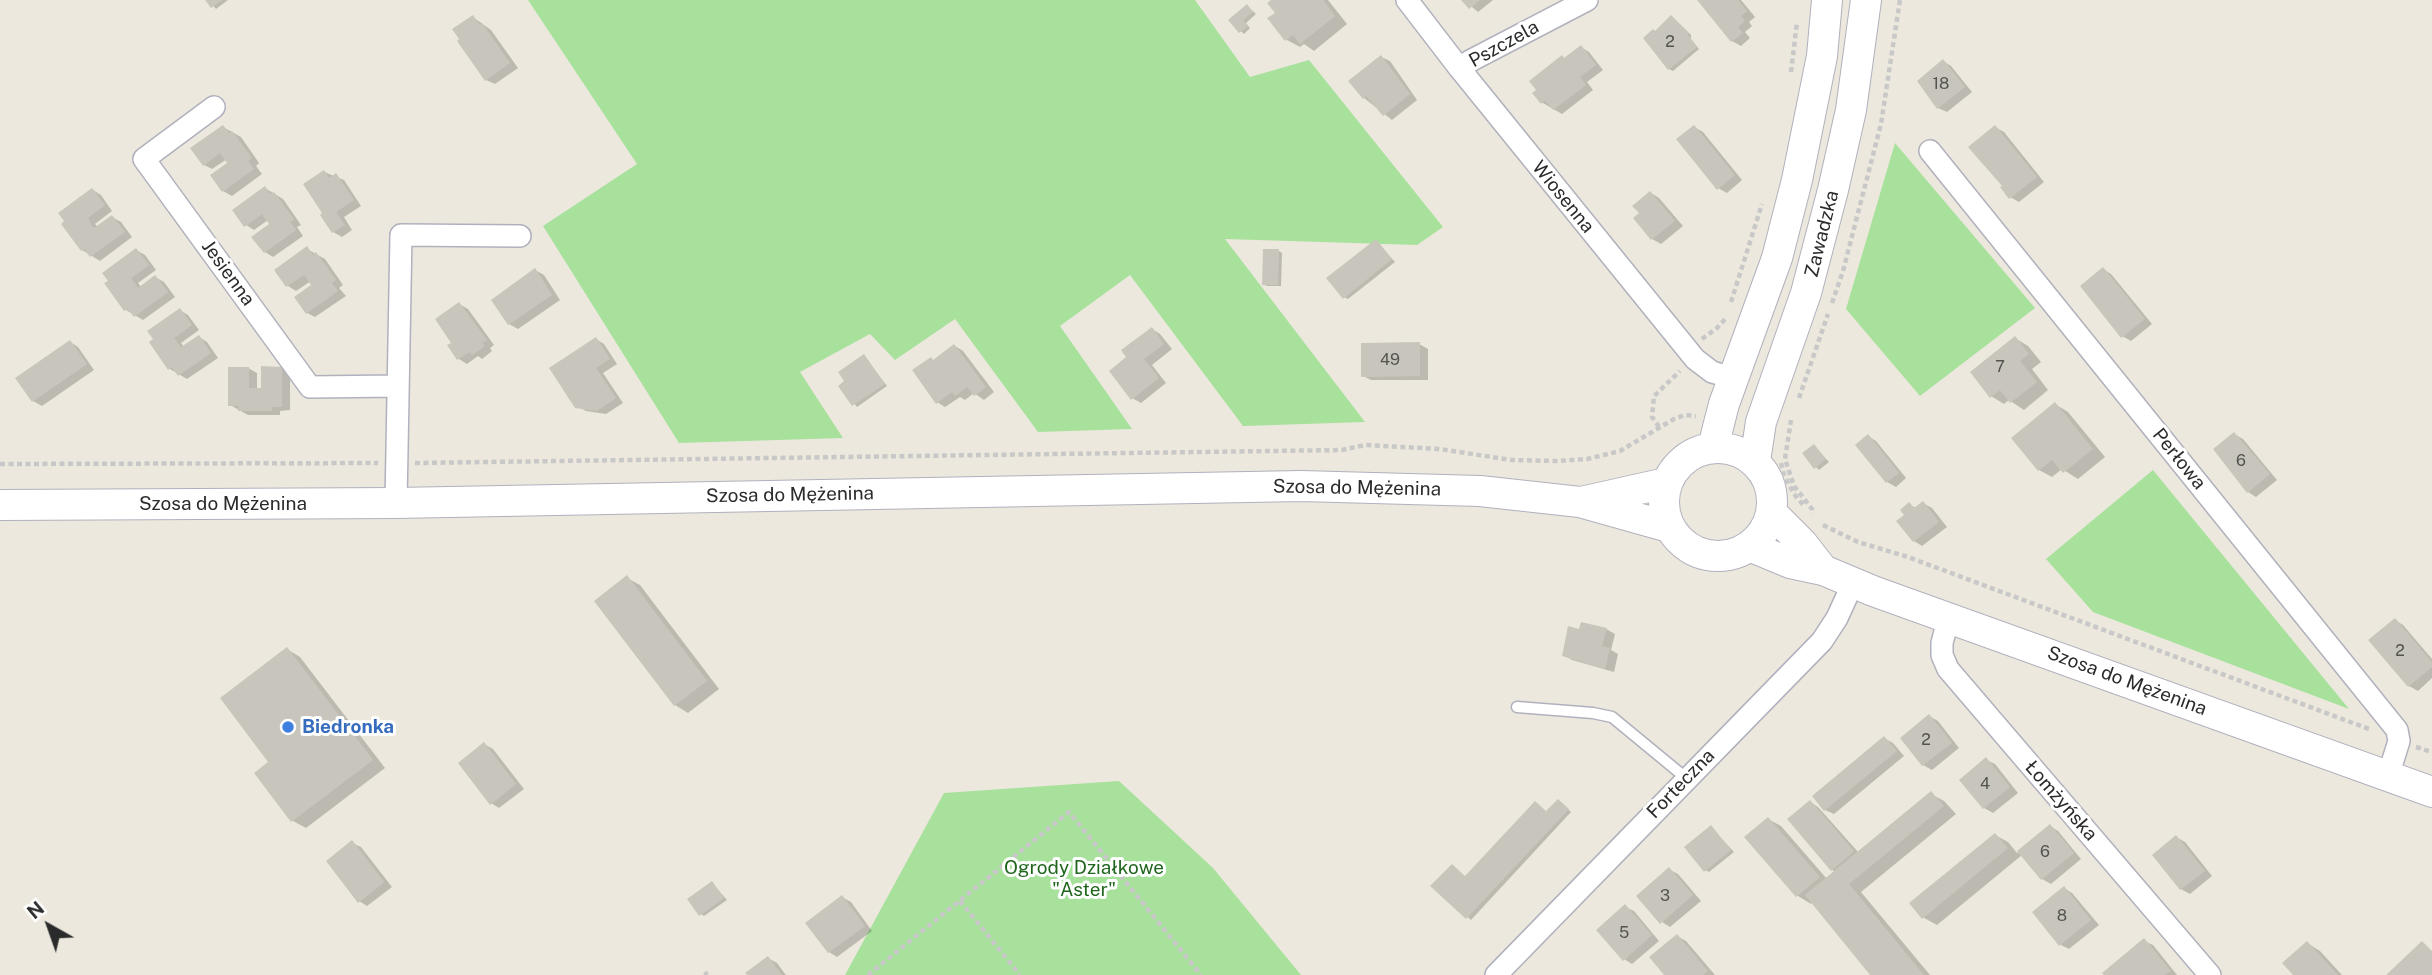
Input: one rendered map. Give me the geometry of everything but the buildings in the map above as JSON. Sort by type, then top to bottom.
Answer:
[{"type":"main road","name":"Zawadzka","points":[[1713,447],[1709,417],[1733,378],[1777,258],[1797,180],[1822,56],[1827,0]]},
{"type":"main road","name":"Zawadzka","points":[[1755,461],[1761,422],[1806,293],[1833,190],[1851,110],[1866,0]]},
{"type":"main road","points":[[1797,180],[1833,190]]},
{"type":"main road","points":[[1713,447],[1728,448],[1755,461],[1770,484],[1771,512],[1764,531],[1749,546],[1720,556],[1705,555],[1684,544],[1669,527],[1664,505],[1666,483],[1677,465],[1694,453],[1713,447]]},
{"type":"main road","name":"Szosa do Mężenina","points":[[1580,502],[1666,483]]},
{"type":"main road","name":"Szosa do Mężenina","points":[[0,505],[396,503],[1301,486],[1480,491],[1580,502],[1669,527]]},
{"type":"main road","name":"Szosa do Mężenina","points":[[1771,512],[1823,569]]},
{"type":"main road","name":"Szosa do Mężenina","points":[[1749,546],[1790,563],[1823,569],[1853,583],[2432,792]]},
{"type":"street","name":"Wiosenna","points":[[1407,0],[1688,351],[1712,372],[1733,378]]},
{"type":"street","name":"Pszczela","points":[[1460,69],[1470,61],[1587,0]]},
{"type":"street","name":"Jesienna","points":[[214,107],[144,159],[310,387],[398,386]]},
{"type":"street","name":"Perłowa","points":[[1930,151],[2397,730],[2399,741]]},
{"type":"street","points":[[396,503],[401,235],[520,236]]},
{"type":"street","name":"Forteczna","points":[[1496,975],[1822,641],[1837,618],[1853,583]]},
{"type":"street","name":"Łomżyńska","points":[[1948,616],[1942,655],[1948,669],[2210,975]]},
{"type":"street","points":[[2388,776],[2399,741]]},
{"type":"lane","points":[[1517,707],[1593,713],[1612,718],[1686,779]]},
{"type":"path","points":[[1790,78],[1797,21]]},
{"type":"path","points":[[1688,351],[1726,319],[1765,193]]},
{"type":"path","points":[[0,464],[397,463],[1342,450],[1365,445],[1439,449],[1512,460],[1557,461],[1587,459],[1620,452],[1674,419],[1685,415],[1709,417]]},
{"type":"path","points":[[1791,419],[1785,459],[1794,486],[1813,514]]},
{"type":"path","points":[[1761,422],[1778,427],[1782,431],[1784,439],[1780,452],[1784,475],[1794,494],[1825,528],[2432,752]]},
{"type":"path","points":[[867,975],[1069,812],[1201,975]]},
{"type":"path","points":[[960,901],[1020,975]]},
{"type":"green space","points":[[528,0],[1195,0],[1250,77],[1309,60],[1443,227],[1417,245],[1225,239],[1365,422],[1243,426],[1130,275],[1060,326],[1132,429],[1038,432],[955,319],[895,360],[870,334],[800,372],[843,438],[679,443],[543,226],[637,164]]},
{"type":"green space","points":[[1895,143],[2035,308],[1920,396],[1846,309]]},
{"type":"green space","points":[[2153,470],[2349,709],[2093,612],[2046,559]]},
{"type":"green space","name":"Ogrody Działkowe \"Aster\"","points":[[1119,781],[1213,868],[1301,975],[845,975],[944,793]]},
{"type":"place","name":"Biedronka","points":[[288,727]]}]
